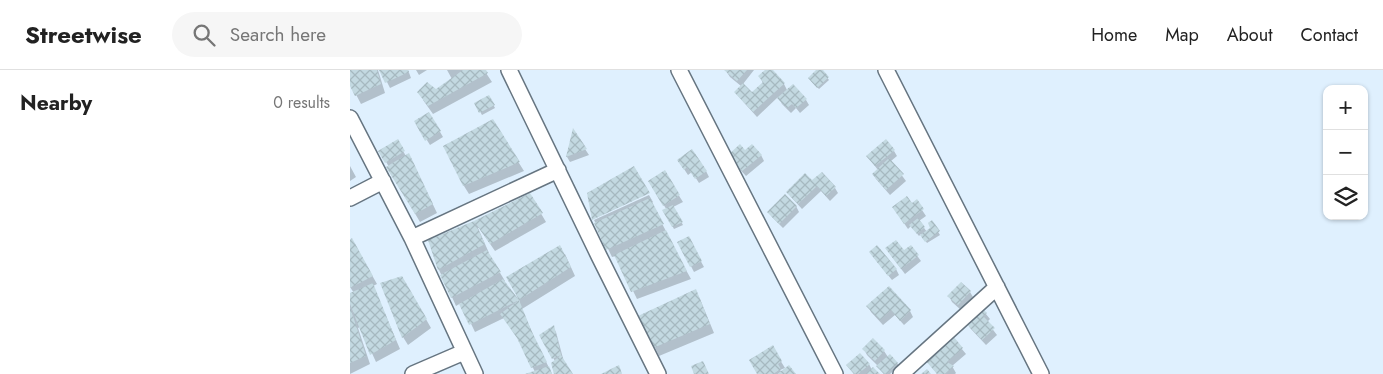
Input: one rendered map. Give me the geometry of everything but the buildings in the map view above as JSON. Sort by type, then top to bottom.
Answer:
[{"type":"street","points":[[509,70],[658,374]]},
{"type":"street","points":[[679,70],[834,374]]},
{"type":"street","points":[[886,70],[1041,374]]},
{"type":"street","points":[[350,118],[412,238],[475,374]]},
{"type":"street","points":[[412,238],[558,170]]},
{"type":"street","points":[[350,198],[383,181]]},
{"type":"street","points":[[901,374],[997,287]]},
{"type":"street","points":[[413,374],[464,352]]}]
